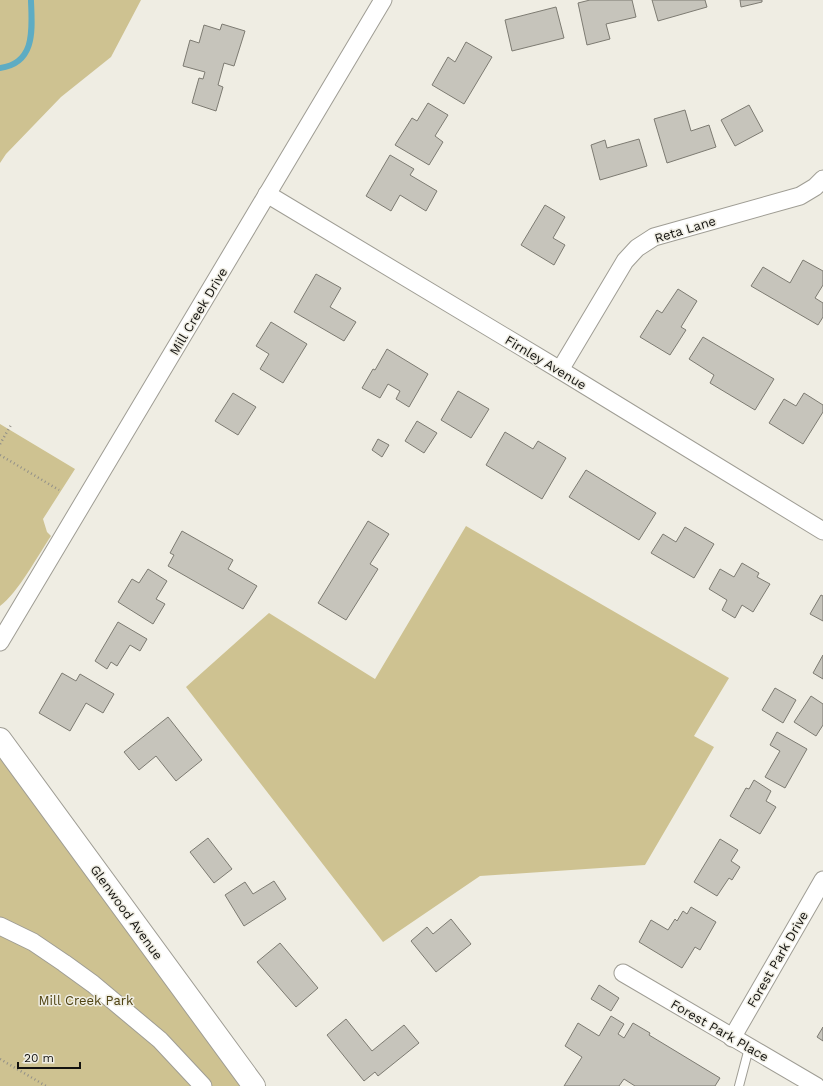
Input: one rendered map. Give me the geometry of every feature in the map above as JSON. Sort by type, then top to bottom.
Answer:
[{"type":"street","name":"Mill Creek Drive","points":[[0,642],[6,622],[267,194],[383,0]]},
{"type":"street","name":"Reta Lane","points":[[560,370],[625,261],[636,248],[654,237],[800,196],[815,187],[823,179]]},
{"type":"street","name":"Firnley Avenue","points":[[267,194],[560,370],[823,531]]},
{"type":"street","name":"Glenwood Avenue","points":[[0,739],[254,1086]]},
{"type":"street","name":"Forest Park Drive","points":[[732,1038],[823,880]]},
{"type":"street","points":[[0,926],[33,942],[64,962],[93,984],[160,1040],[203,1086]]},
{"type":"street","name":"Forest Park Place","points":[[623,973],[816,1086]]},
{"type":"lane","points":[[739,1086],[749,1048]]},
{"type":"path","points":[[0,444],[11,425]]},
{"type":"path","points":[[0,455],[59,490]]},
{"type":"path","points":[[0,1059],[46,1086]]},
{"type":"green space","points":[[0,0],[141,0],[111,57],[61,97],[6,154],[0,163]]},
{"type":"green space","points":[[0,424],[75,469],[43,519],[47,532],[51,536],[21,583],[0,606]]},
{"type":"green space","points":[[466,526],[729,678],[694,736],[714,747],[645,865],[480,876],[383,942],[186,687],[269,613],[375,679]]},
{"type":"green space","name":"Mill Creek Park","points":[[0,739],[254,1086],[0,1086]]},
{"type":"building","points":[[590,0],[632,0],[636,17],[606,24],[610,39],[587,45],[578,3]]},
{"type":"building","points":[[652,0],[705,0],[707,7],[658,21]]},
{"type":"building","points":[[740,0],[762,0],[762,2],[741,7]]},
{"type":"building","points":[[556,7],[564,38],[512,51],[505,20]]},
{"type":"building","points":[[222,24],[245,31],[234,66],[224,63],[218,85],[223,87],[216,111],[192,103],[199,78],[203,79],[205,72],[183,66],[190,40],[199,43],[204,25],[220,30]]},
{"type":"building","points":[[466,42],[492,57],[464,104],[432,85],[448,57],[455,62]]},
{"type":"building","points":[[428,103],[448,115],[435,136],[443,142],[429,165],[395,145],[412,118],[417,121]]},
{"type":"building","points":[[749,105],[763,131],[735,146],[721,120]]},
{"type":"building","points":[[685,110],[691,131],[709,125],[716,147],[667,163],[654,119]]},
{"type":"building","points":[[639,139],[647,166],[600,180],[591,145],[605,140],[607,148]]},
{"type":"building","points":[[390,155],[414,169],[410,175],[437,191],[426,211],[400,195],[391,211],[366,196]]},
{"type":"building","points":[[545,205],[565,217],[553,238],[565,245],[554,265],[521,245]]},
{"type":"building","points":[[803,260],[823,271],[823,285],[815,298],[823,303],[823,317],[818,325],[751,286],[763,267],[790,283]]},
{"type":"building","points":[[316,274],[341,288],[330,307],[356,322],[344,341],[294,312]]},
{"type":"building","points":[[678,289],[697,301],[681,327],[686,330],[670,355],[640,337],[657,310],[662,313]]},
{"type":"building","points":[[271,322],[307,344],[283,383],[260,369],[269,354],[256,346]]},
{"type":"building","points":[[703,337],[774,379],[755,410],[710,383],[714,375],[689,359]]},
{"type":"building","points":[[387,349],[428,374],[409,407],[396,399],[400,391],[388,384],[380,398],[362,388],[373,369],[375,370]]},
{"type":"building","points":[[458,391],[489,409],[471,438],[441,420]]},
{"type":"building","points":[[233,393],[256,407],[238,435],[215,421]]},
{"type":"building","points":[[804,393],[823,405],[823,412],[803,444],[769,423],[784,399],[796,406]]},
{"type":"building","points":[[417,421],[437,433],[424,453],[405,441]]},
{"type":"building","points":[[505,432],[533,449],[538,441],[566,458],[542,499],[486,465]]},
{"type":"building","points":[[378,439],[389,445],[382,457],[372,450]]},
{"type":"building","points":[[586,470],[656,513],[639,540],[569,497]]},
{"type":"building","points":[[368,521],[389,534],[370,564],[378,569],[346,620],[318,603]]},
{"type":"building","points":[[685,527],[714,544],[694,578],[651,553],[663,534],[676,542]]},
{"type":"building","points":[[182,531],[233,560],[228,569],[257,586],[243,609],[168,566],[174,555],[170,553]]},
{"type":"building","points":[[742,563],[759,573],[757,577],[770,584],[753,612],[742,605],[735,618],[722,610],[727,600],[709,589],[720,569],[734,577]]},
{"type":"building","points":[[148,569],[167,581],[156,599],[165,604],[153,624],[118,602],[132,579],[139,583]]},
{"type":"building","points":[[821,595],[823,596],[823,621],[810,614]]},
{"type":"building","points":[[118,622],[147,639],[140,651],[130,645],[117,666],[111,662],[107,669],[95,661]]},
{"type":"building","points":[[823,655],[823,679],[813,673]]},
{"type":"building","points":[[62,673],[76,681],[80,674],[114,694],[103,713],[86,703],[70,731],[39,713]]},
{"type":"building","points":[[775,688],[796,700],[783,723],[762,710]]},
{"type":"building","points":[[811,696],[823,704],[823,725],[816,736],[794,722]]},
{"type":"building","points":[[168,717],[202,760],[176,781],[156,756],[139,770],[124,752]]},
{"type":"building","points":[[777,732],[807,749],[785,788],[765,777],[780,751],[770,745]]},
{"type":"building","points":[[754,780],[771,791],[766,801],[776,807],[760,834],[730,816],[746,788],[749,789]]},
{"type":"building","points":[[208,838],[232,869],[214,883],[190,852]]},
{"type":"building","points":[[720,839],[738,850],[731,861],[740,867],[732,880],[729,878],[717,896],[694,882]]},
{"type":"building","points":[[274,881],[286,899],[244,926],[225,895],[245,882],[253,894]]},
{"type":"building","points":[[691,907],[716,922],[700,950],[695,947],[682,968],[639,942],[651,920],[668,930],[675,919],[677,921],[683,911],[687,914]]},
{"type":"building","points":[[451,919],[471,944],[436,972],[411,941],[427,927],[433,934]]},
{"type":"building","points":[[280,943],[318,988],[296,1007],[257,962]]},
{"type":"building","points":[[599,985],[619,998],[611,1011],[591,999]]},
{"type":"building","points":[[611,1016],[624,1024],[618,1034],[624,1038],[633,1023],[650,1033],[649,1035],[720,1078],[715,1086],[635,1086],[624,1079],[619,1086],[564,1086],[582,1057],[565,1046],[578,1023],[599,1036]]},
{"type":"building","points":[[346,1019],[372,1051],[404,1025],[419,1043],[378,1076],[375,1072],[364,1081],[327,1035]]},
{"type":"building","points":[[823,1027],[823,1041],[817,1037]]},
{"type":"waterway","points":[[0,68],[12,65],[26,52],[32,23],[31,1]]}]
